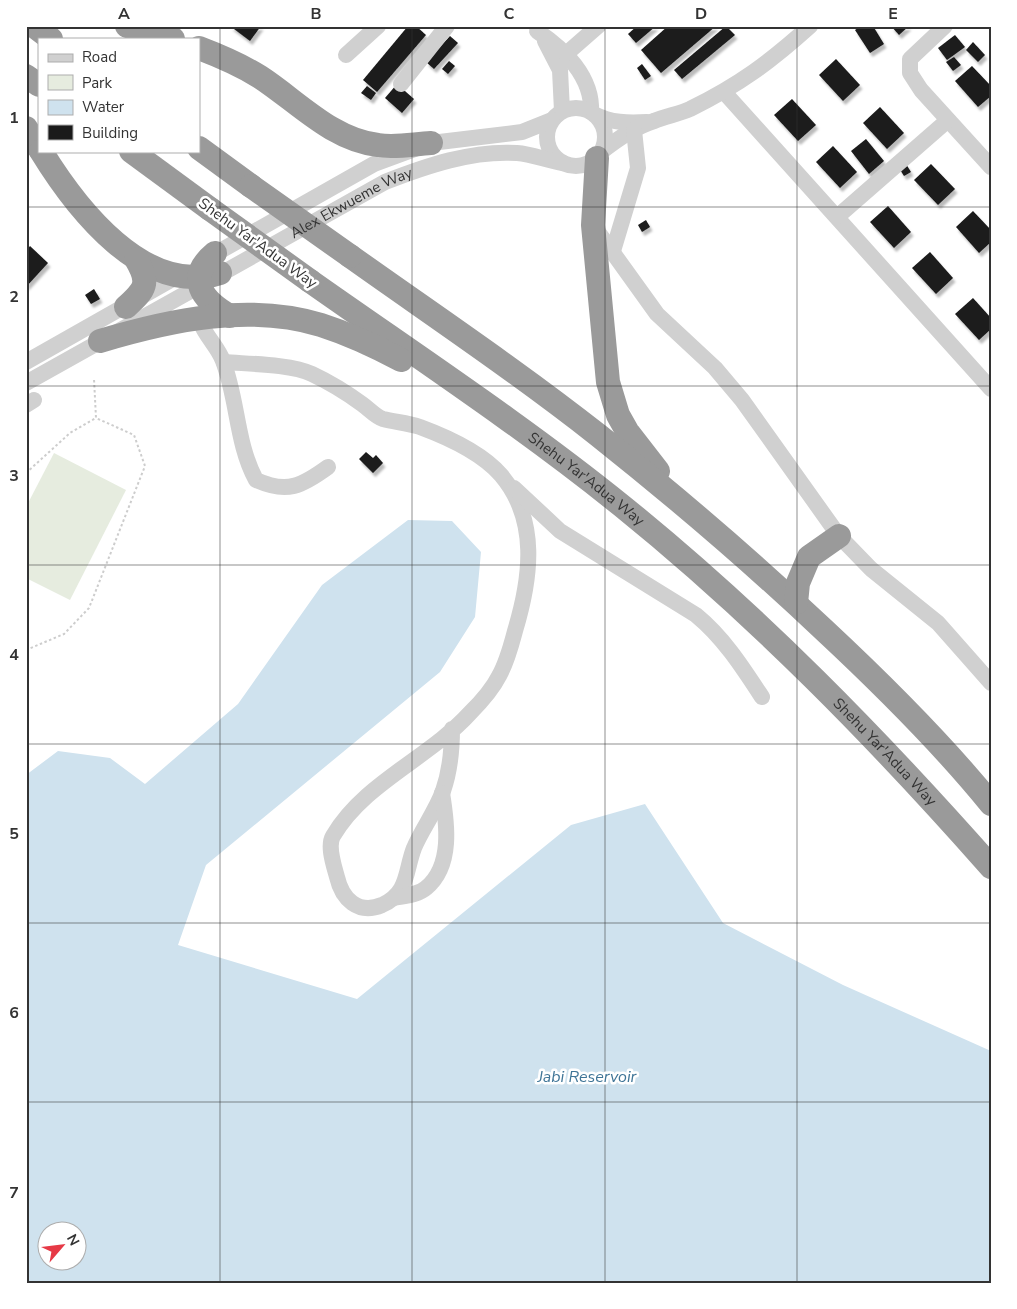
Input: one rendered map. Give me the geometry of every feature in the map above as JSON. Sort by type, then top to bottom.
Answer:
[{"type":"highway","points":[[34,26],[50,38]]},
{"type":"highway","points":[[127,26],[169,38]]},
{"type":"highway","points":[[200,48],[238,64],[345,136],[377,146],[431,143]]},
{"type":"highway","points":[[26,76],[38,84]]},
{"type":"highway","points":[[26,128],[38,147]]},
{"type":"highway","points":[[200,149],[536,388],[599,436],[796,603],[866,670],[991,804]]},
{"type":"highway","points":[[41,152],[78,204],[136,259],[145,276],[145,282],[139,295],[126,306]]},
{"type":"highway","name":"Shehu Yar'Adua Way","points":[[132,152],[310,281],[482,402],[621,505],[740,608],[873,737],[991,867]]},
{"type":"highway","points":[[599,155],[593,226],[605,366],[618,415],[648,459],[719,536]]},
{"type":"highway","points":[[136,259],[202,273],[211,303],[230,316]]},
{"type":"highway","points":[[100,341],[152,326],[200,318],[230,316],[295,319],[320,325],[376,347],[482,402]]},
{"type":"highway","points":[[796,603],[798,583],[809,557],[839,536]]},
{"type":"street","points":[[346,55],[378,26]]},
{"type":"street","points":[[401,84],[447,26]]},
{"type":"street","points":[[566,54],[598,26]]},
{"type":"street","points":[[652,121],[617,122],[604,120],[582,108],[571,108],[557,116],[548,129],[546,140],[554,157],[563,164],[572,167],[583,166],[634,130],[652,121],[687,110],[724,92],[768,63],[810,26]]},
{"type":"street","points":[[945,26],[910,59],[910,74],[948,120],[991,167]]},
{"type":"street","points":[[534,29],[556,44],[566,54],[590,91],[592,113],[604,129],[605,139],[599,155]]},
{"type":"street","points":[[534,29],[548,45],[560,70],[557,116]]},
{"type":"street","points":[[724,92],[991,388]]},
{"type":"street","name":"Alex Ekwueme Way","points":[[26,383],[100,341],[202,273],[374,164],[431,143],[522,132],[557,116]]},
{"type":"street","points":[[837,217],[948,120]]},
{"type":"street","points":[[613,251],[638,168],[634,130]]},
{"type":"street","name":"Alex Ekwueme Way","points":[[26,362],[126,306],[202,273],[410,172],[438,163],[492,154],[518,153],[563,164]]},
{"type":"street","points":[[593,226],[657,314],[715,368],[742,400],[839,536],[871,569],[938,623],[991,683]]},
{"type":"street","points":[[200,318],[202,328],[213,341],[224,362],[244,451],[256,480],[280,488],[298,486],[328,467]]},
{"type":"street","points":[[224,362],[304,370],[362,403],[381,419],[418,426],[476,454],[560,531],[696,615],[709,626],[736,658],[762,697]]},
{"type":"street","points":[[442,793],[447,834],[440,871],[426,888],[415,894],[394,898],[379,906],[359,908],[343,896],[332,857],[331,839],[346,818],[382,784],[416,761],[470,714],[499,677],[525,599],[530,561],[524,520],[515,496],[500,474]]},
{"type":"street","points":[[394,898],[407,879],[414,849],[442,793],[451,760],[452,729]]},
{"type":"path","points":[[94,379],[96,418]]},
{"type":"path","points":[[26,473],[70,433],[96,418]]},
{"type":"path","points":[[26,650],[64,634],[89,608],[144,466],[134,435],[96,418]]},
{"type":"green space","points":[[54,453],[126,490],[70,600],[26,578],[26,507]]},
{"type":"water","name":"Jabi Reservoir","points":[[408,520],[452,521],[481,552],[475,617],[440,672],[206,865],[178,945],[357,999],[571,825],[645,804],[723,923],[843,985],[991,1051],[991,1283],[26,1283],[26,775],[58,751],[110,758],[145,784],[238,704],[322,585]]},
{"type":"building","points":[[230,26],[261,26],[250,41]]},
{"type":"building","points":[[408,26],[416,26],[426,35],[377,92],[363,80]]},
{"type":"building","points":[[637,26],[656,26],[636,43],[628,34]]},
{"type":"building","points":[[668,26],[716,26],[661,73],[641,50]]},
{"type":"building","points":[[726,26],[735,35],[682,79],[674,70]]},
{"type":"building","points":[[861,26],[873,26],[884,44],[870,53],[855,30]]},
{"type":"building","points":[[891,26],[909,26],[899,35]]},
{"type":"building","points":[[955,35],[965,47],[947,60],[938,48]]},
{"type":"building","points":[[450,36],[458,43],[434,69],[426,62]]},
{"type":"building","points":[[973,42],[985,55],[978,62],[966,50]]},
{"type":"building","points":[[954,57],[961,65],[953,71],[946,62]]},
{"type":"building","points":[[836,59],[860,85],[843,101],[819,75]]},
{"type":"building","points":[[449,61],[455,66],[448,74],[442,69]]},
{"type":"building","points":[[642,64],[651,76],[645,80],[637,68]]},
{"type":"building","points":[[972,66],[991,86],[991,96],[978,107],[955,81]]},
{"type":"building","points":[[397,84],[414,99],[402,113],[385,98]]},
{"type":"building","points":[[367,86],[376,93],[371,100],[361,93]]},
{"type":"building","points":[[792,99],[816,125],[798,141],[774,115]]},
{"type":"building","points":[[880,107],[904,133],[887,149],[863,123]]},
{"type":"building","points":[[866,139],[884,161],[869,174],[851,151]]},
{"type":"building","points":[[833,146],[857,172],[840,188],[816,162]]},
{"type":"building","points":[[906,164],[911,172],[904,176],[899,168]]},
{"type":"building","points":[[931,164],[955,189],[938,205],[914,180]]},
{"type":"building","points":[[888,206],[911,232],[894,248],[870,222]]},
{"type":"building","points":[[973,211],[991,230],[991,242],[979,253],[956,227]]},
{"type":"building","points":[[646,220],[650,227],[642,232],[638,225]]},
{"type":"building","points":[[30,246],[48,263],[26,287],[26,251]]},
{"type":"building","points":[[930,252],[953,278],[936,294],[912,268]]},
{"type":"building","points":[[94,289],[100,299],[91,304],[85,295]]},
{"type":"building","points":[[973,298],[991,318],[991,329],[979,340],[955,314]]},
{"type":"building","points":[[366,452],[373,458],[376,455],[383,463],[373,473],[359,459]]}]
